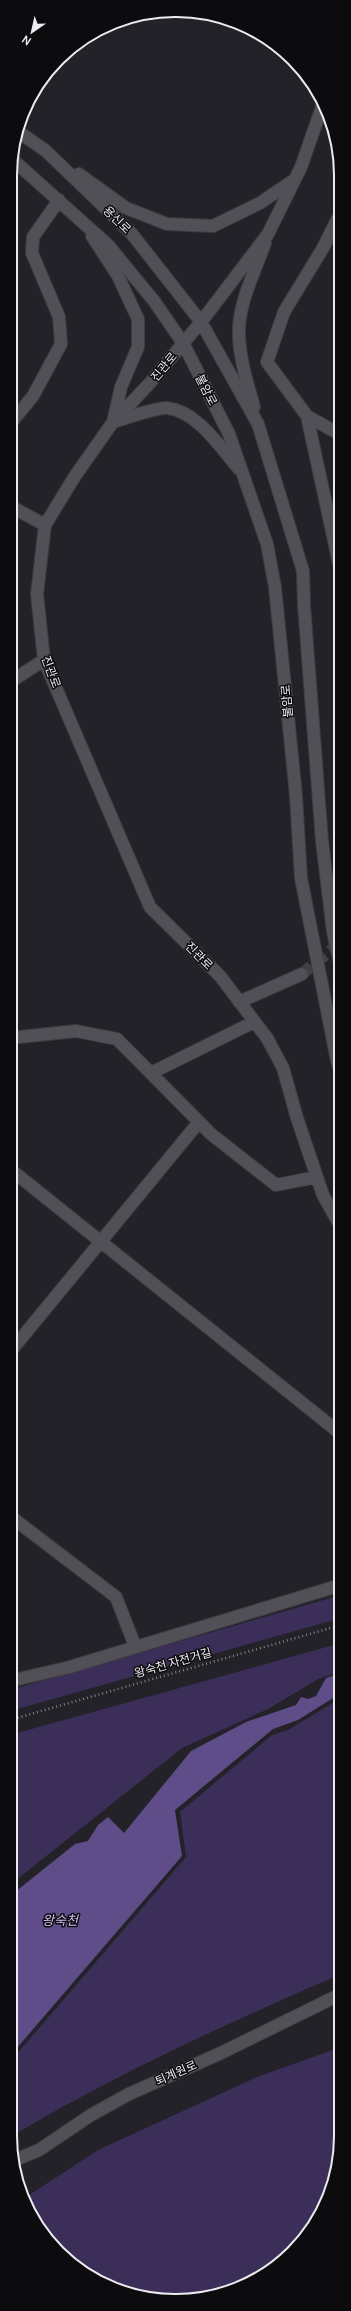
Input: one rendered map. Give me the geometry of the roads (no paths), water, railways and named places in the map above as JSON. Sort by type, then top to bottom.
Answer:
[{"type":"street","name":"진관로","points":[[320,111],[295,179],[268,234],[183,344],[112,422],[75,476],[45,525],[37,594],[44,660],[150,907],[220,976],[267,1038],[283,1068],[297,1118],[323,1195],[334,1215]]},
{"type":"street","name":"용신로","points":[[22,134],[46,151],[132,234],[201,322]]},
{"type":"street","points":[[46,151],[126,208],[167,224],[213,226],[260,203],[295,179]]},
{"type":"street","points":[[17,163],[83,222],[118,276],[138,319],[138,347],[121,387],[112,422],[166,408],[187,414],[212,438],[243,474]]},
{"type":"street","points":[[17,415],[33,396],[61,344],[60,317],[32,253],[33,237],[59,200]]},
{"type":"street","name":"불암로","points":[[83,222],[108,244],[154,301],[183,344],[229,434],[267,544],[275,588],[294,773],[301,878],[334,1046]]},
{"type":"street","points":[[334,226],[323,248],[284,312],[267,362],[306,416],[334,541]]},
{"type":"street","points":[[258,424],[241,359],[239,328],[246,300],[268,234]]},
{"type":"street","name":"불암로","points":[[201,322],[258,424],[303,571],[304,605],[322,841],[334,936]]},
{"type":"street","points":[[306,416],[334,431]]},
{"type":"street","points":[[17,510],[45,525]]},
{"type":"street","points":[[17,677],[44,660]]},
{"type":"street","points":[[239,1002],[302,974]]},
{"type":"street","points":[[151,1073],[254,1022]]},
{"type":"street","points":[[17,1037],[76,1031],[117,1038],[211,1134],[276,1185],[317,1177]]},
{"type":"street","points":[[17,1343],[199,1122]]},
{"type":"street","points":[[17,1174],[334,1428]]},
{"type":"street","points":[[17,1521],[116,1597],[135,1646]]},
{"type":"street","points":[[17,1679],[70,1667],[135,1646],[334,1587]]},
{"type":"street","name":"퇴계원로","points":[[19,2159],[39,2150],[91,2116],[129,2094],[221,2053],[334,1997]]},
{"type":"water","name":"왕숙천","points":[[334,1677],[334,1697],[298,1720],[273,1729],[175,1810],[182,1856],[17,2048],[17,1890],[75,1844],[88,1841],[98,1825],[108,1817],[124,1833],[191,1751],[246,1722],[296,1705],[301,1697],[308,1699],[316,1696],[326,1678]]},
{"type":"tunnel","points":[[302,974],[334,948]]}]
